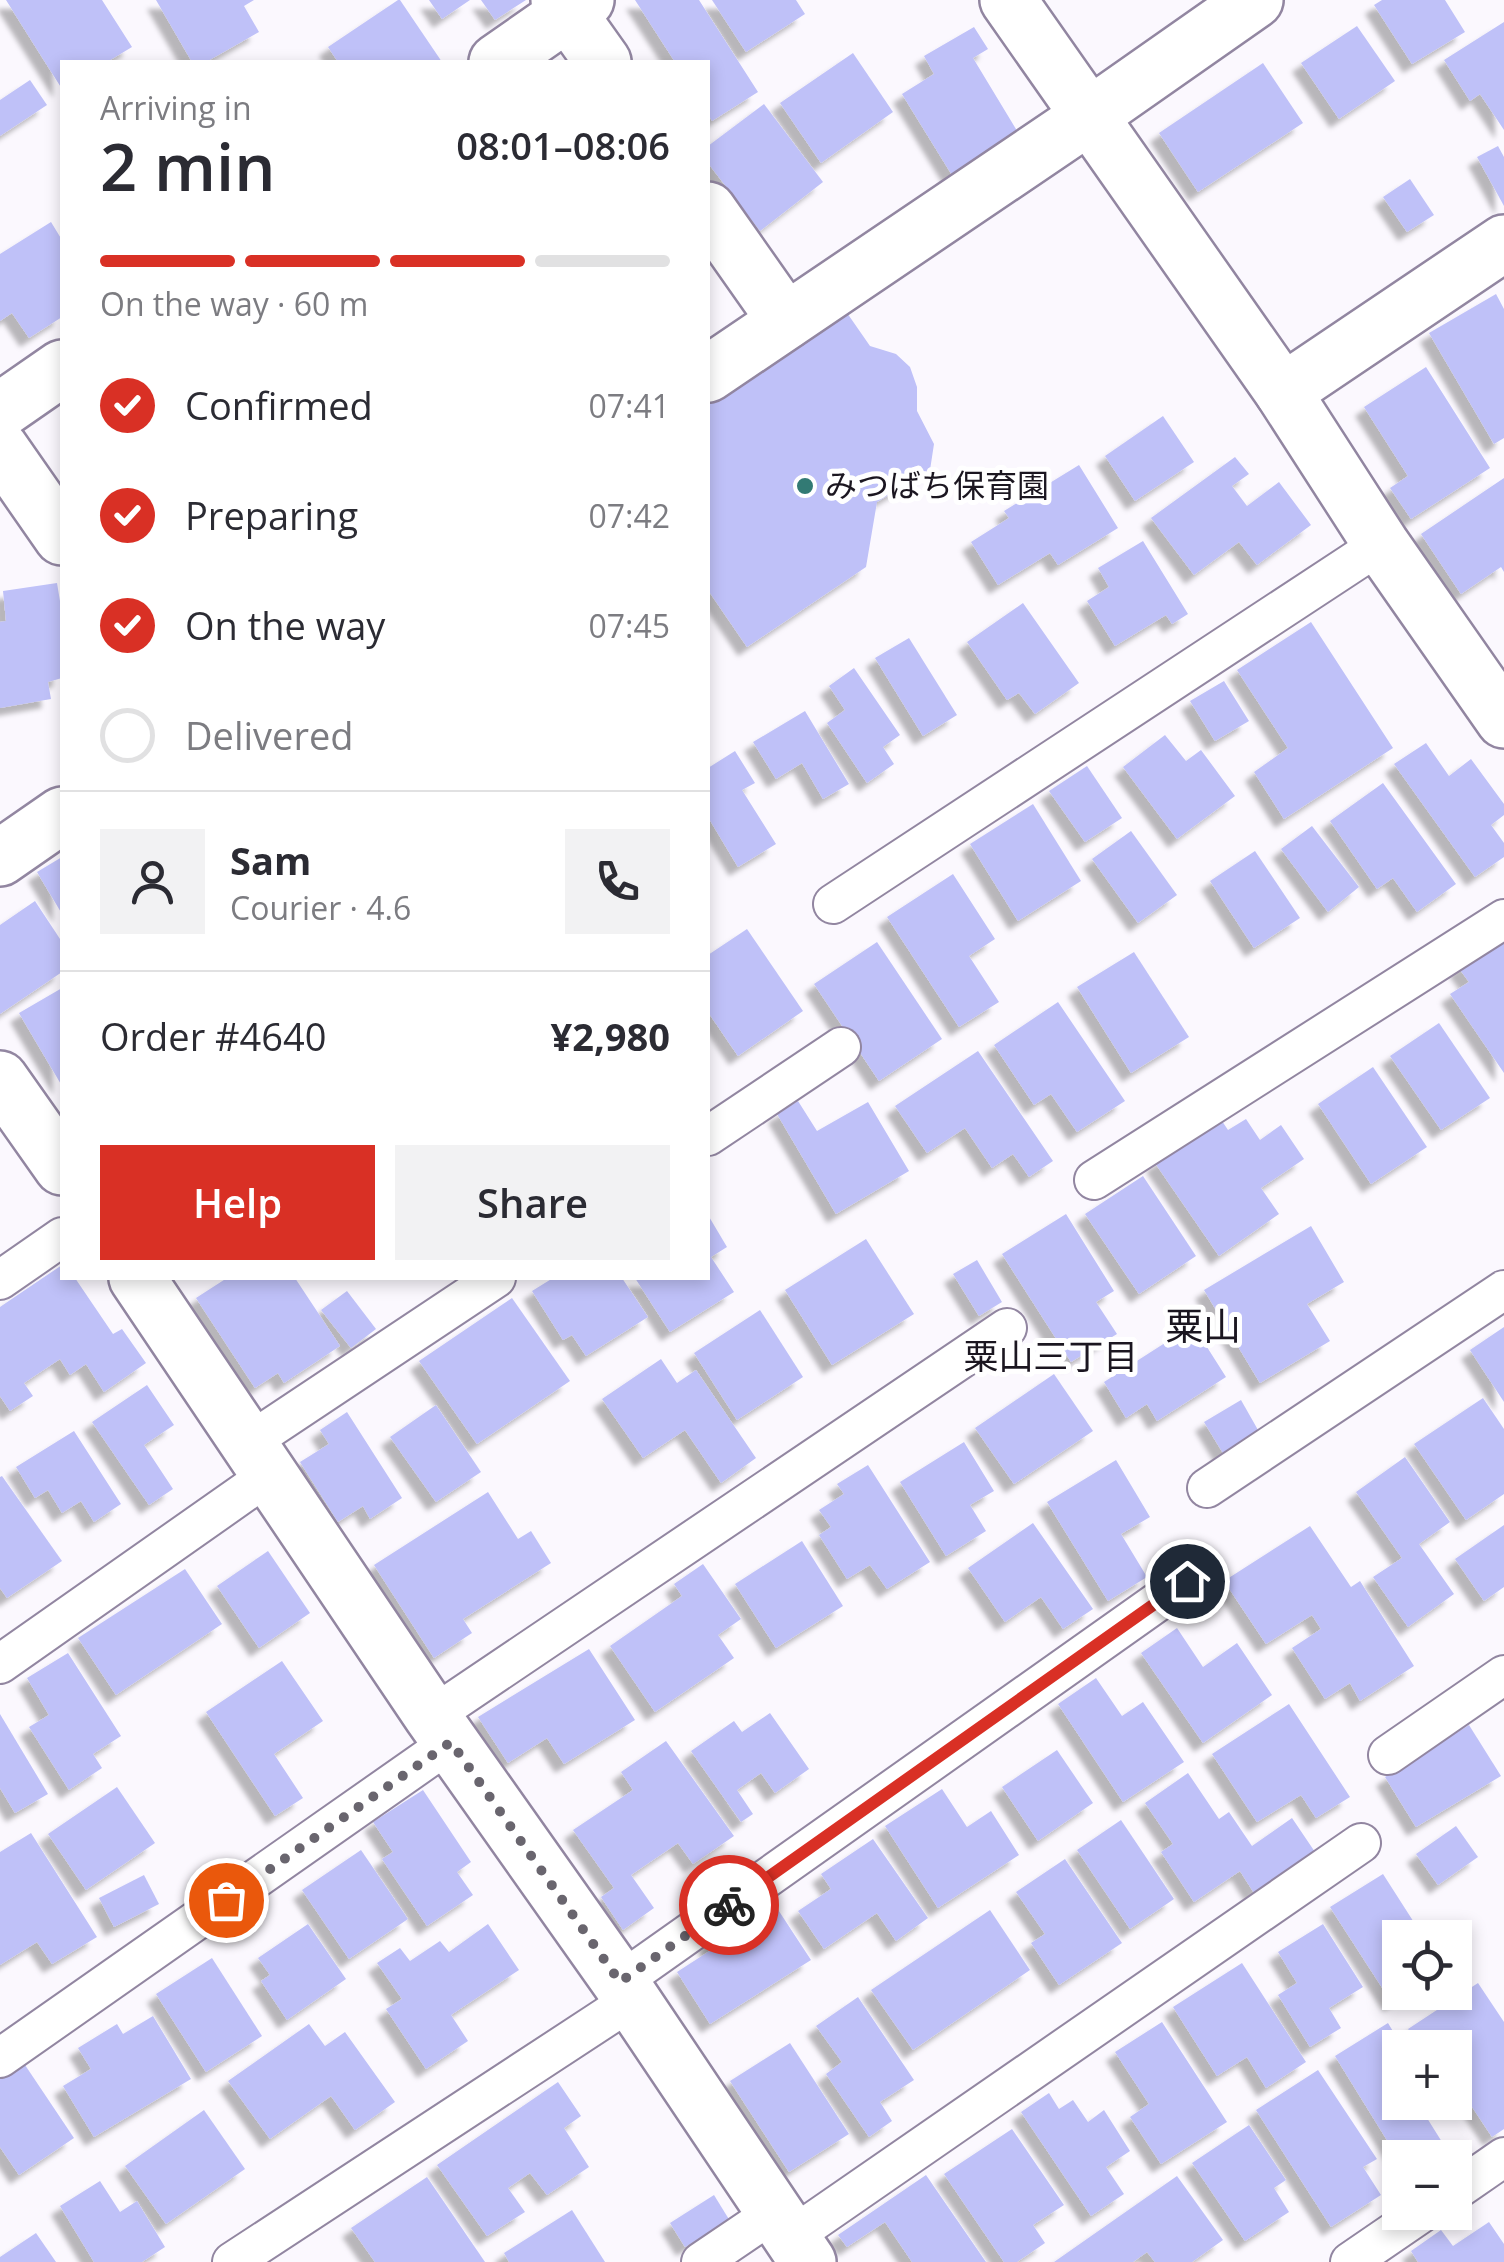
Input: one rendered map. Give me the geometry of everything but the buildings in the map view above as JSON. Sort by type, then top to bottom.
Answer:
[{"type":"street","points":[[1008,0],[1283,392],[1381,544],[1489,663],[1504,720]]},
{"type":"street","points":[[710,373],[1255,0]]},
{"type":"street","points":[[500,60],[571,4],[602,60]]},
{"type":"street","points":[[710,213],[786,321]]},
{"type":"street","points":[[1283,392],[1504,243]]},
{"type":"street","points":[[0,411],[60,369]]},
{"type":"street","points":[[0,448],[60,533]]},
{"type":"street","points":[[0,858],[60,816]]},
{"type":"street","points":[[0,1080],[60,1164]]},
{"type":"street","points":[[138,1280],[791,2237]]},
{"type":"lane","points":[[833,904],[1381,544]]},
{"type":"lane","points":[[1094,1180],[1504,919]]},
{"type":"lane","points":[[710,1135],[841,1046]]},
{"type":"lane","points":[[0,1280],[60,1237]]},
{"type":"lane","points":[[0,1664],[493,1280]]},
{"type":"lane","points":[[1207,1488],[1504,1290]]},
{"type":"lane","points":[[0,2058],[442,1729],[1007,1328]]},
{"type":"lane","points":[[232,2262],[626,1991],[1187,1581]]},
{"type":"lane","points":[[1388,1755],[1504,1675]]},
{"type":"lane","points":[[701,2262],[791,2237],[1361,1843]]},
{"type":"lane","points":[[1472,2179],[1504,2157]]},
{"type":"lane","points":[[1350,2262],[1397,2230]]},
{"type":"way so far","points":[[226,1900],[451,1742],[620,1982],[729,1905]]},
{"type":"place","name":"みつばち保育園","points":[[805,486]]},
{"type":"district","name":"粟山","points":[[1203,1327]]},
{"type":"district","name":"粟山三丁目","points":[[1051,1357]]},
{"type":"route","points":[[729,1905],[1187,1581]]}]
